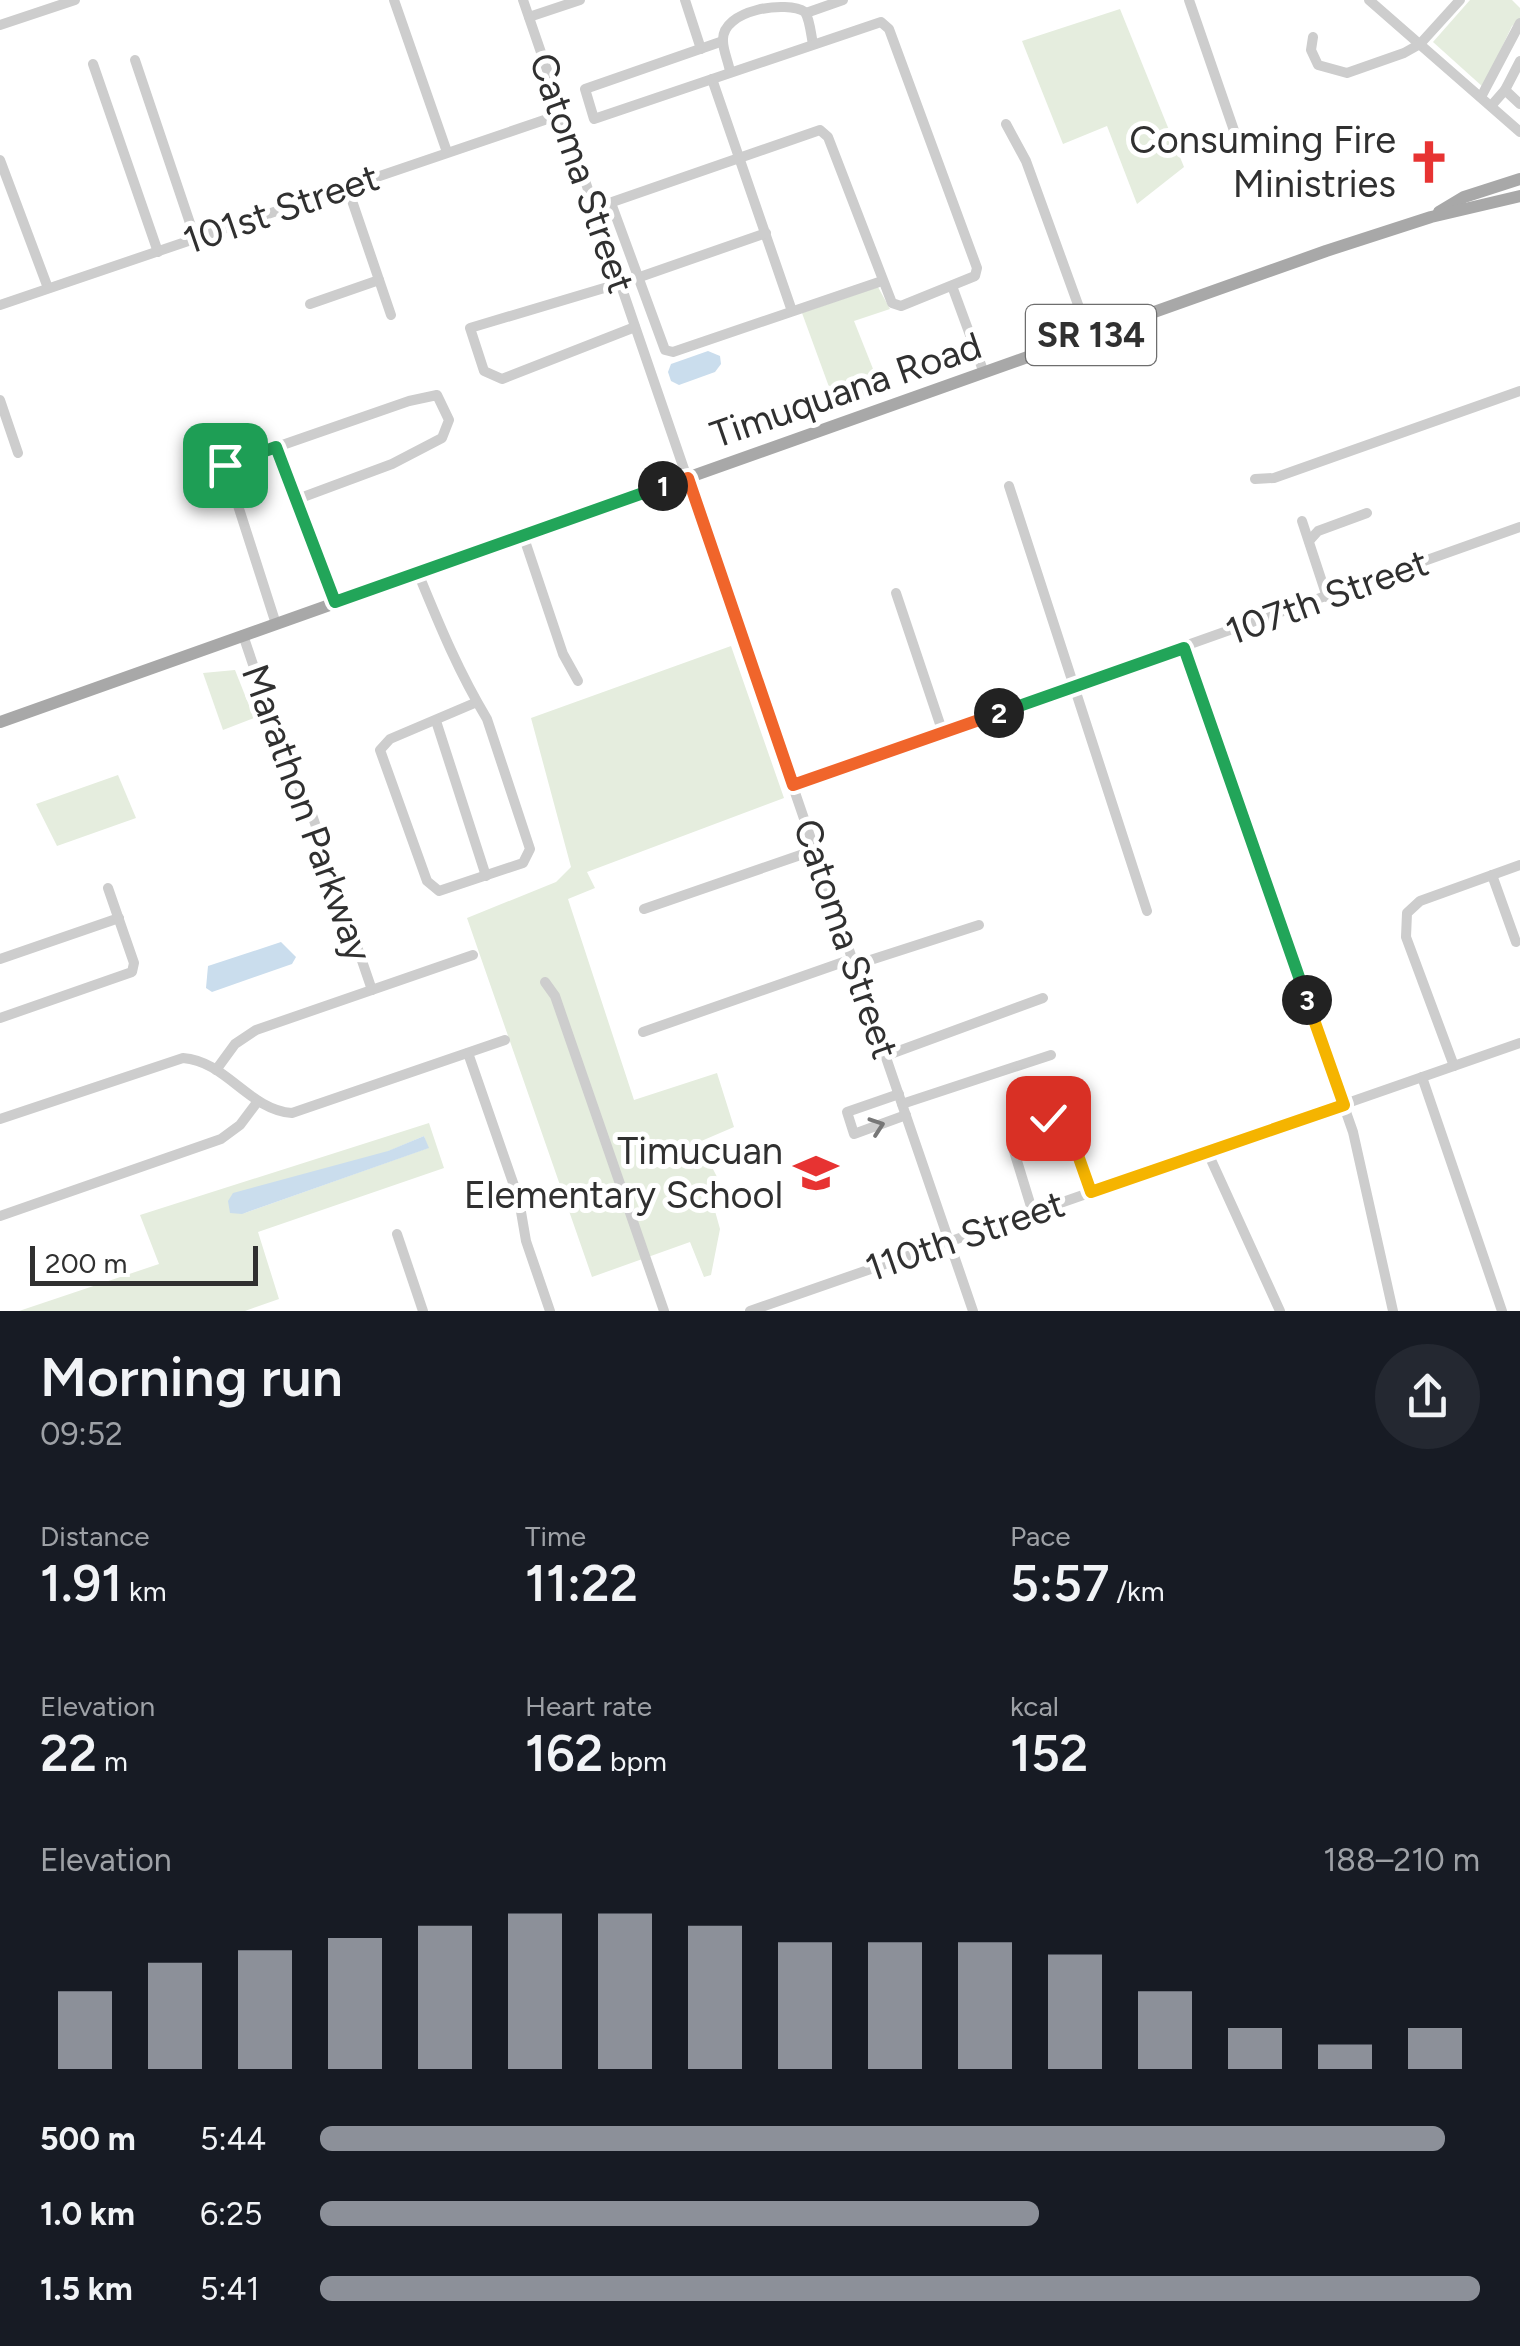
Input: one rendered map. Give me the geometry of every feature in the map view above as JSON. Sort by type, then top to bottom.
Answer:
[{"type":"main road","name":"Timuquana Road","points":[[1431,217],[1464,197],[1520,179]]},
{"type":"main road","name":"Timuquana Road","points":[[0,722],[1089,335],[1431,217],[1519,196]]},
{"type":"street","points":[[0,25],[75,0]]},
{"type":"street","points":[[394,0],[447,152]]},
{"type":"street","name":"Catoma Street","points":[[523,0],[973,1311]]},
{"type":"street","points":[[529,17],[544,6],[580,0]]},
{"type":"street","points":[[685,0],[701,49]]},
{"type":"street","points":[[806,12],[843,0]]},
{"type":"street","points":[[1189,0],[1238,146]]},
{"type":"street","points":[[1369,0],[1520,132]]},
{"type":"street","points":[[1313,37],[1312,50],[1318,64],[1336,73],[1420,44],[1460,0]]},
{"type":"street","points":[[730,72],[722,42],[733,18],[764,2],[789,2],[806,12],[813,44]]},
{"type":"street","points":[[595,208],[814,130],[824,132],[882,281],[896,306],[970,280],[977,268],[889,30],[875,22],[594,118],[585,89],[722,42]]},
{"type":"street","points":[[1481,97],[1520,24]]},
{"type":"street","points":[[134,60],[195,238]]},
{"type":"street","points":[[1491,106],[1505,90],[1520,61]]},
{"type":"street","points":[[92,64],[158,252]]},
{"type":"street","points":[[712,78],[792,310]]},
{"type":"street","points":[[1505,90],[1520,104]]},
{"type":"street","name":"101st Street","points":[[0,305],[562,114]]},
{"type":"street","points":[[1006,124],[1026,161],[1089,335]]},
{"type":"street","points":[[0,160],[48,288]]},
{"type":"street","points":[[347,186],[391,315]]},
{"type":"street","points":[[611,203],[660,344],[672,352],[882,281]]},
{"type":"street","points":[[637,278],[766,234]]},
{"type":"street","points":[[310,304],[379,280]]},
{"type":"street","points":[[620,284],[470,328],[484,371],[502,379],[636,327]]},
{"type":"street","points":[[952,286],[984,373]]},
{"type":"street","points":[[1255,479],[1274,478],[1520,392]]},
{"type":"street","points":[[276,624],[223,468],[429,394],[436,395],[447,414],[449,427],[442,438],[392,464],[295,500]]},
{"type":"street","points":[[0,400],[18,452]]},
{"type":"street","points":[[276,447],[335,602]]},
{"type":"street","points":[[1009,486],[1077,686],[1146,911]]},
{"type":"street","points":[[1309,541],[1318,530],[1366,514]]},
{"type":"street","points":[[1302,521],[1327,596]]},
{"type":"street","name":"107th Street","points":[[793,785],[1520,527]]},
{"type":"street","points":[[524,535],[563,654],[578,680]]},
{"type":"street","points":[[418,573],[455,667],[477,702],[486,719],[530,849],[522,863],[446,890],[430,885],[380,750],[390,738],[477,702]]},
{"type":"street","points":[[896,593],[943,733]]},
{"type":"street","name":"Marathon Parkway","points":[[243,635],[286,762],[309,806],[372,990]]},
{"type":"street","points":[[1184,648],[1344,1105],[1393,1311]]},
{"type":"street","points":[[436,721],[486,876]]},
{"type":"street","points":[[644,910],[815,850]]},
{"type":"street","points":[[1454,1066],[1406,937],[1407,914],[1420,901],[1520,864]]},
{"type":"street","points":[[1492,875],[1516,942]]},
{"type":"street","points":[[0,1018],[132,972],[134,963],[108,888]]},
{"type":"street","points":[[0,959],[119,918]]},
{"type":"street","points":[[642,1032],[980,924]]},
{"type":"street","points":[[216,1070],[235,1044],[256,1030],[474,955]]},
{"type":"street","points":[[545,982],[555,996],[664,1311]]},
{"type":"street","points":[[886,1056],[1043,998]]},
{"type":"street","points":[[0,1120],[174,1060],[194,1058],[279,1112],[305,1110],[505,1040]]},
{"type":"street","name":"110th Street","points":[[750,1311],[1520,1043]]},
{"type":"street","points":[[468,1053],[519,1200],[526,1241],[550,1311]]},
{"type":"street","points":[[902,1105],[854,1134],[847,1112],[902,1105],[1051,1055]]},
{"type":"street","points":[[1422,1078],[1502,1311]]},
{"type":"street","points":[[0,1216],[221,1139],[240,1126],[258,1101]]},
{"type":"street","points":[[1034,1213],[1013,1148],[1018,1134],[1048,1118],[1061,1119],[1068,1127],[1091,1192]]},
{"type":"street","points":[[1208,1151],[1280,1311]]},
{"type":"street","points":[[397,1234],[424,1311]]},
{"type":"green space","points":[[1470,0],[1512,0],[1520,8],[1520,20],[1512,26],[1483,87],[1433,42]]},
{"type":"green space","points":[[1120,9],[1184,167],[1137,204],[1107,126],[1063,144],[1022,41]]},
{"type":"green space","points":[[878,287],[890,309],[854,321],[881,389],[836,406],[802,313]]},
{"type":"green space","points":[[731,646],[784,798],[587,872],[595,888],[568,899],[634,1100],[717,1073],[734,1127],[699,1142],[731,1204],[715,1211],[720,1229],[711,1275],[704,1277],[690,1242],[592,1277],[467,918],[556,882],[571,867],[531,718]]},
{"type":"green space","points":[[235,670],[254,718],[223,730],[203,673]]},
{"type":"green space","points":[[118,775],[136,818],[57,846],[36,804]]},
{"type":"green space","points":[[429,1123],[444,1168],[258,1232],[279,1299],[245,1311],[19,1311],[159,1264],[140,1215]],"holes":[[[424,1136],[428,1148],[242,1214]]]},
{"type":"water","points":[[708,351],[720,356],[721,364],[715,372],[679,385],[671,381],[671,364]]},
{"type":"water","points":[[281,942],[296,957],[292,964],[212,992],[206,988],[208,966]]},
{"type":"water","points":[[424,1136],[429,1148],[242,1214],[230,1213],[228,1201],[233,1193],[388,1151]]},
{"type":"place","name":"Consuming Fire Ministries","points":[[1429,162]]},
{"type":"place","name":"Timucuan Elementary School","points":[[816,1173]]},
{"type":"route","points":[[225,465],[276,447],[335,602],[688,478],[793,785],[1184,648],[1344,1105],[1091,1192],[1068,1127],[1061,1119],[1048,1118]]}]
